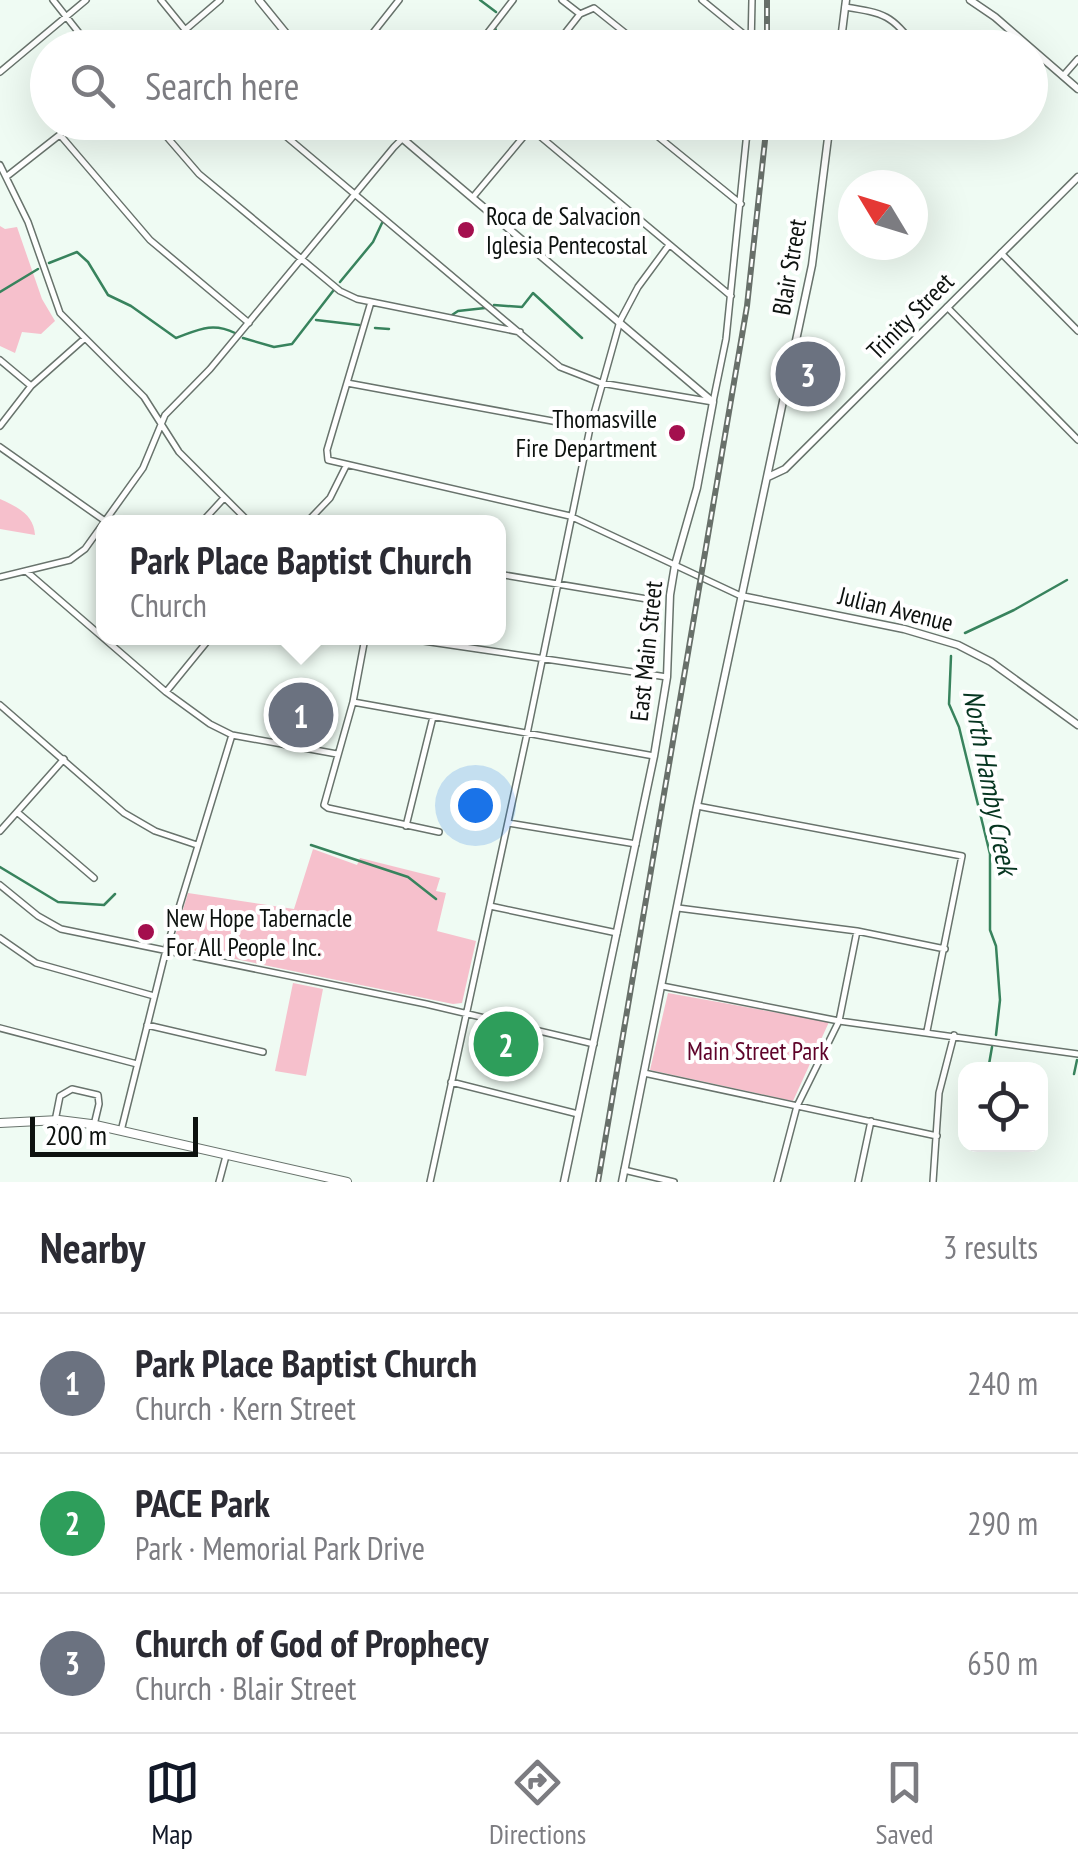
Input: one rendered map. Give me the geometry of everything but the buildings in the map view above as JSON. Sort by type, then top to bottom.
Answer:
[{"type":"main road","points":[[0,1123],[54,1120],[94,1125],[347,1182]]},
{"type":"street","points":[[52,0],[77,30]]},
{"type":"street","points":[[50,30],[86,0]]},
{"type":"street","points":[[161,0],[184,30],[220,0]]},
{"type":"street","points":[[259,0],[283,30]]},
{"type":"street","points":[[375,30],[399,0]]},
{"type":"street","points":[[490,30],[512,0]]},
{"type":"street","points":[[562,0],[580,14]]},
{"type":"street","points":[[702,0],[735,30]]},
{"type":"street","points":[[751,30],[752,0]]},
{"type":"street","points":[[970,0],[1010,30]]},
{"type":"street","points":[[842,30],[846,4],[896,20],[903,30]]},
{"type":"street","points":[[567,30],[586,9],[599,9],[623,30]]},
{"type":"street","points":[[0,72],[30,47]]},
{"type":"street","points":[[1063,76],[1078,59]]},
{"type":"street","points":[[1048,63],[1078,89]]},
{"type":"street","points":[[6,176],[56,140]]},
{"type":"street","points":[[64,140],[150,240],[248,323]]},
{"type":"street","points":[[170,140],[199,174],[340,292],[371,302],[520,332]]},
{"type":"street","points":[[291,140],[560,367],[601,383],[713,402]]},
{"type":"street","points":[[111,515],[149,458],[165,414],[210,369],[403,140],[713,402]]},
{"type":"street","points":[[473,197],[520,140]]},
{"type":"street","points":[[544,140],[732,296]]},
{"type":"street","points":[[662,140],[741,204]]},
{"type":"street","name":"East Main Street","points":[[564,1182],[654,756],[667,677],[674,565],[697,488],[732,296],[748,140]]},
{"type":"street","name":"Blair Street","points":[[768,477],[816,241],[828,140]]},
{"type":"street","points":[[0,165],[28,222],[60,313],[144,397],[179,452],[242,515]]},
{"type":"street","name":"Trinity Street","points":[[768,477],[786,469],[1078,177]]},
{"type":"street","points":[[430,1182],[601,383],[628,303],[669,245]]},
{"type":"street","points":[[1001,252],[1078,331]]},
{"type":"street","points":[[371,302],[327,450],[328,460],[570,516],[741,596]]},
{"type":"street","points":[[947,307],[1078,440]]},
{"type":"street","points":[[0,426],[31,386],[84,339]]},
{"type":"street","points":[[0,360],[31,386]]},
{"type":"street","points":[[347,383],[590,428]]},
{"type":"street","points":[[0,447],[96,515]]},
{"type":"street","points":[[314,515],[330,498],[346,466]]},
{"type":"street","points":[[622,1182],[768,477]]},
{"type":"street","points":[[208,515],[224,498]]},
{"type":"street","points":[[0,576],[78,556],[96,534]]},
{"type":"street","points":[[26,571],[96,632]]},
{"type":"street","points":[[506,575],[648,599]]},
{"type":"street","name":"Julian Avenue","points":[[741,596],[904,628],[958,644],[991,662],[1078,724]]},
{"type":"street","points":[[112,645],[191,712],[232,734],[337,754]]},
{"type":"street","points":[[166,692],[204,645]]},
{"type":"street","points":[[364,645],[353,702],[324,804],[440,832]]},
{"type":"street","points":[[452,645],[667,677]]},
{"type":"street","points":[[353,702],[654,756]]},
{"type":"street","points":[[0,705],[141,824],[197,845]]},
{"type":"street","points":[[406,826],[433,717]]},
{"type":"street","points":[[121,1131],[166,950],[232,734]]},
{"type":"street","points":[[0,831],[64,759]]},
{"type":"street","points":[[697,806],[962,856],[928,1031]]},
{"type":"street","points":[[18,812],[94,878]]},
{"type":"street","points":[[508,823],[636,844]]},
{"type":"street","points":[[0,885],[51,926],[594,1044]]},
{"type":"street","points":[[490,906],[616,934]]},
{"type":"street","points":[[678,908],[857,931],[945,949]]},
{"type":"street","points":[[777,1182],[796,1106],[839,1021],[857,931]]},
{"type":"street","points":[[0,938],[36,964],[154,996]]},
{"type":"street","points":[[662,986],[839,1021],[1078,1054]]},
{"type":"street","points":[[147,1026],[263,1052]]},
{"type":"street","points":[[0,1028],[137,1064]]},
{"type":"street","points":[[933,1182],[939,1093],[954,1035]]},
{"type":"street","points":[[644,1073],[937,1136]]},
{"type":"street","points":[[451,1082],[578,1114]]},
{"type":"street","points":[[54,1120],[60,1096],[72,1089],[98,1095],[100,1104],[94,1125]]},
{"type":"street","points":[[858,1182],[872,1121]]},
{"type":"street","points":[[219,1182],[227,1154]]},
{"type":"street","points":[[624,1170],[674,1182]]},
{"type":"green space","points":[[0,226],[17,227],[42,299],[55,321],[41,334],[22,332],[15,353],[0,346]]},
{"type":"green space","points":[[0,499],[28,517],[35,535],[0,529]]},
{"type":"green space","points":[[313,849],[357,865],[360,858],[440,878],[436,891],[446,893],[437,931],[476,941],[462,1003],[172,946],[188,893],[294,909]]},
{"type":"green space","points":[[293,983],[323,989],[306,1076],[275,1071]]},
{"type":"green space","name":"Main Street Park","points":[[668,993],[829,1022],[793,1101],[650,1070]]},
{"type":"green space","points":[[502,1028],[522,1033],[514,1067],[489,1061],[495,1037],[500,1037]]},
{"type":"waterway","points":[[480,0],[496,12]]},
{"type":"waterway","points":[[340,282],[373,242],[382,223]]},
{"type":"waterway","points":[[49,263],[77,252],[88,262],[108,295],[176,338],[211,327],[235,333]]},
{"type":"waterway","points":[[0,292],[38,269]]},
{"type":"waterway","points":[[243,338],[274,347],[292,344],[333,291]]},
{"type":"waterway","points":[[494,305],[522,307],[533,293],[582,338]]},
{"type":"waterway","points":[[452,315],[485,308]]},
{"type":"waterway","points":[[316,320],[359,325]]},
{"type":"waterway","points":[[375,328],[389,329]]},
{"type":"waterway","name":"North Hamby Creek","points":[[965,633],[1067,580]]},
{"type":"waterway","name":"North Hamby Creek","points":[[951,656],[949,704],[959,727],[990,854],[990,930],[996,946],[1000,1000],[996,1035]]},
{"type":"waterway","points":[[311,845],[408,877],[436,899]]},
{"type":"waterway","points":[[0,867],[58,902],[104,905],[115,894]]},
{"type":"waterway","name":"North Hamby Creek","points":[[989,1062],[992,1047]]},
{"type":"waterway","points":[[1074,1074],[1077,1060]]},
{"type":"railway","points":[[767,0],[767,30]]},
{"type":"railway","points":[[598,1182],[747,306],[765,140]]},
{"type":"place","name":"Roca de Salvacion Iglesia Pentecostal","points":[[466,230]]},
{"type":"place","name":"Church of God of Prophecy","points":[[808,374]]},
{"type":"place","name":"Thomasville Fire Department","points":[[677,433]]},
{"type":"place","name":"Park Place Baptist Church","points":[[301,715]]},
{"type":"place","name":"New Hope Tabernacle For All People Inc.","points":[[146,932]]},
{"type":"place","name":"PACE Park","points":[[506,1044]]}]
